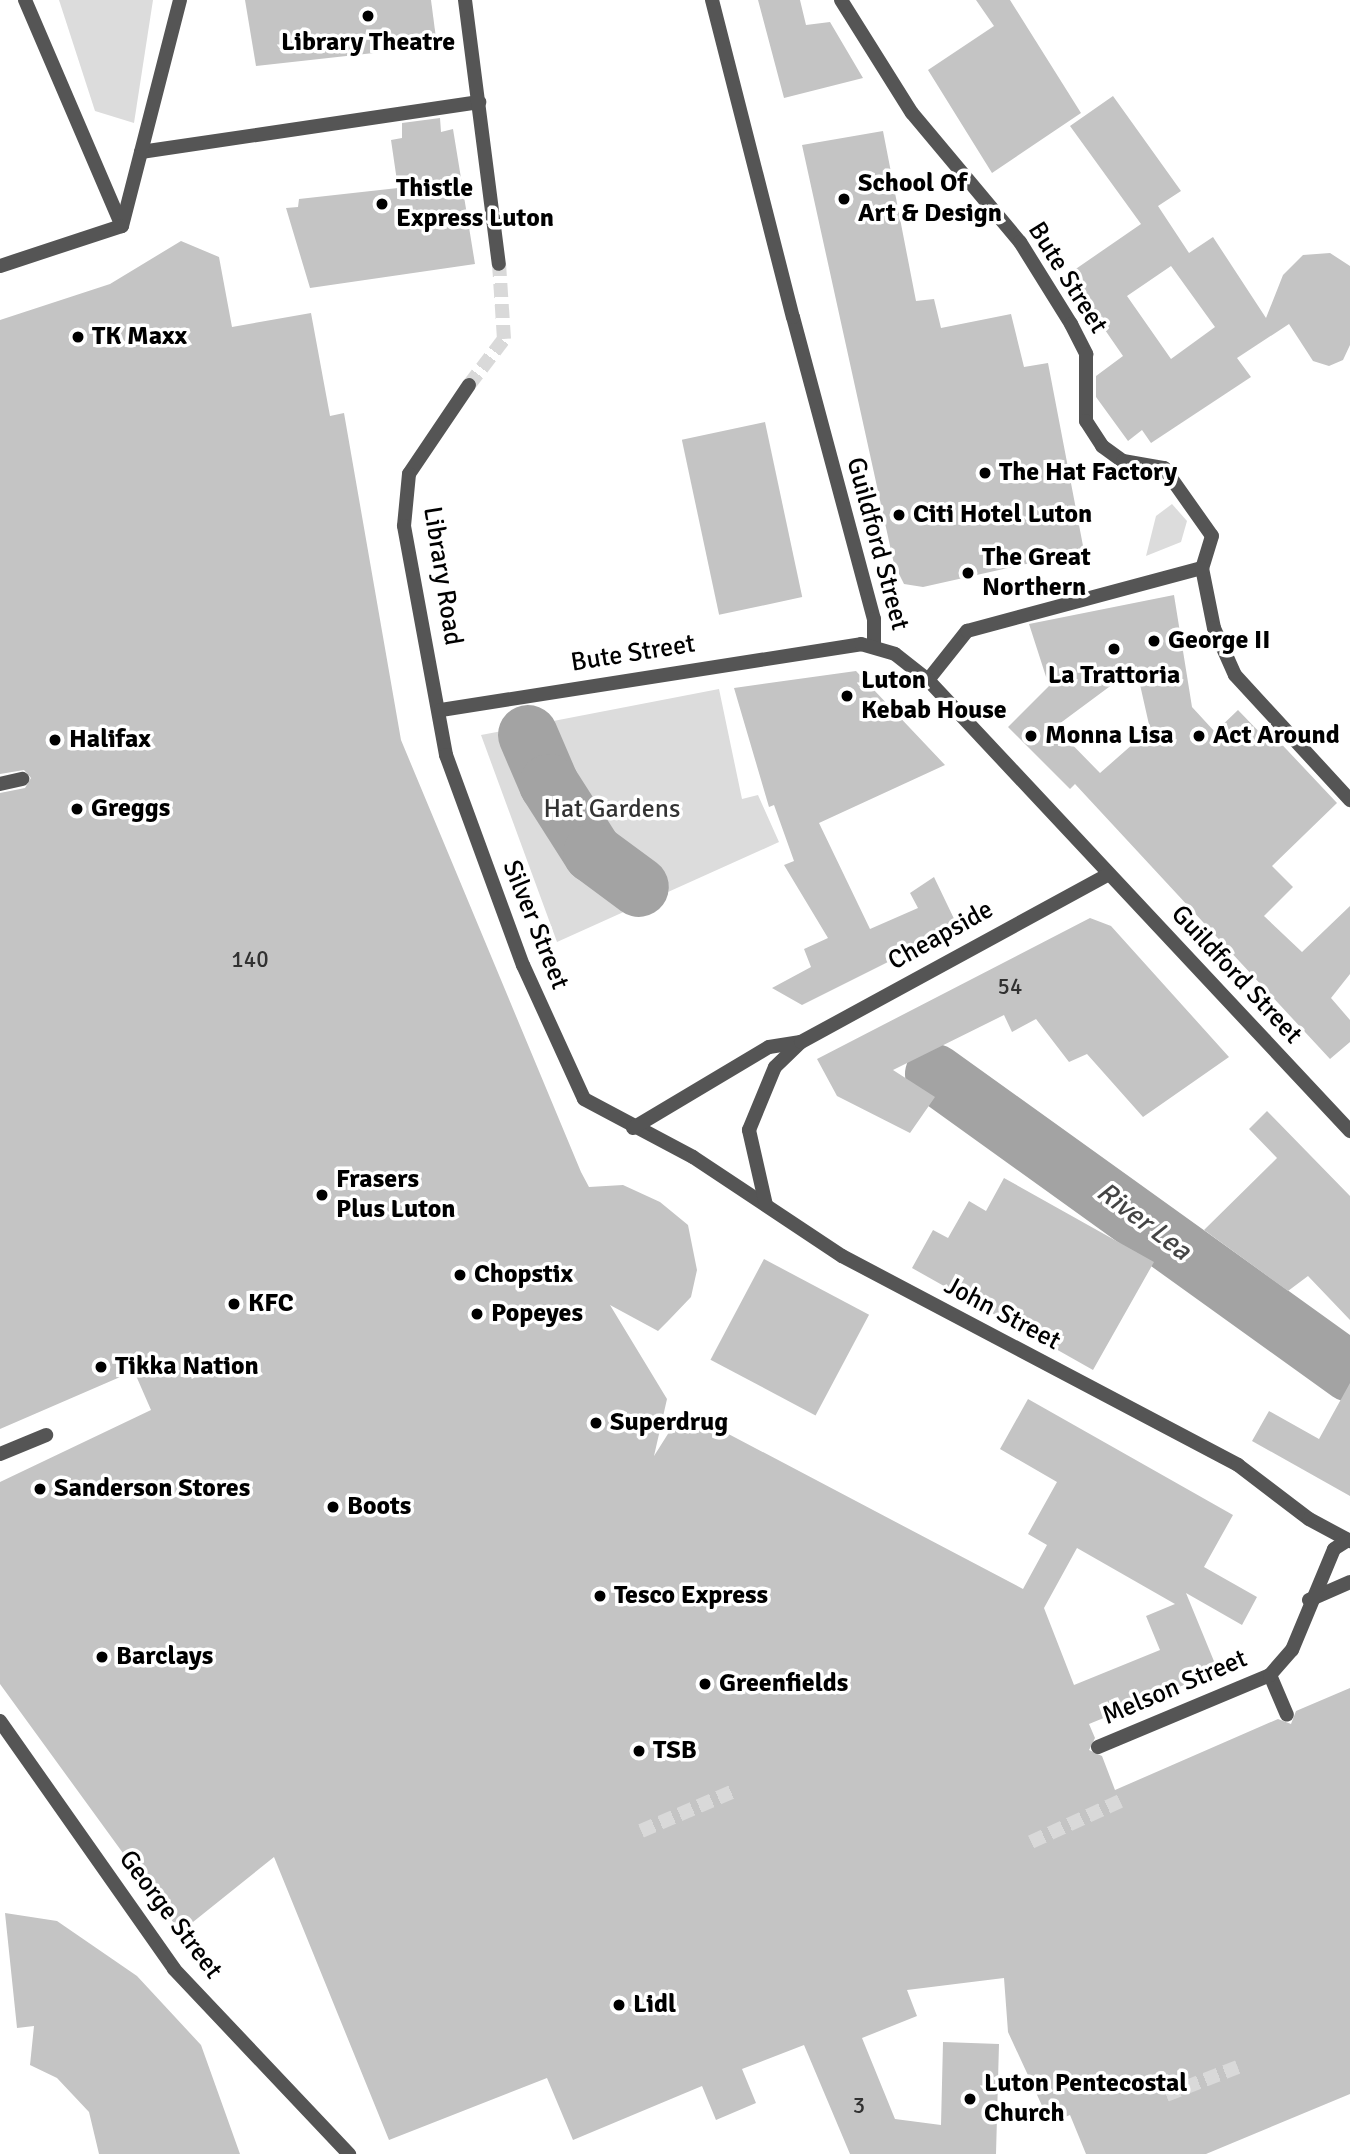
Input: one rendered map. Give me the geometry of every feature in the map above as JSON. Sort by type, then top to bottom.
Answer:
[{"type":"street","points":[[25,0],[122,226]]},
{"type":"street","points":[[122,226],[180,0]]},
{"type":"street","points":[[465,0],[499,264]]},
{"type":"street","name":"Guildford Street","points":[[712,0],[874,619],[874,645],[928,680],[1106,876],[1350,1130]]},
{"type":"street","name":"Bute Street","points":[[841,0],[912,113],[1020,242],[1071,324],[1086,354],[1086,421],[1102,446],[1123,461],[1164,467],[1212,536],[1202,568],[1214,628],[1235,675],[1350,800]]},
{"type":"street","points":[[141,152],[479,102]]},
{"type":"street","points":[[0,266],[122,226]]},
{"type":"street","name":"Library Road","points":[[441,710],[404,526],[405,492],[417,458],[469,385]]},
{"type":"street","points":[[928,680],[967,631],[1202,568]]},
{"type":"street","name":"Bute Street","points":[[441,710],[874,645]]},
{"type":"street","name":"Silver Street","points":[[441,710],[446,755],[483,862],[574,1082],[584,1099],[633,1128]]},
{"type":"street","points":[[0,783],[22,779]]},
{"type":"street","name":"Cheapside","points":[[801,1042],[1106,876]]},
{"type":"street","points":[[633,1128],[769,1047],[801,1042]]},
{"type":"street","points":[[766,1205],[749,1130],[775,1067],[801,1042]]},
{"type":"street","name":"John Street","points":[[633,1128],[766,1205],[842,1256],[1238,1465],[1349,1540]]},
{"type":"street","points":[[0,1454],[46,1435]]},
{"type":"street","name":"Melson Street","points":[[1098,1747],[1270,1675],[1292,1650],[1309,1600],[1334,1549],[1349,1540]]},
{"type":"street","points":[[1309,1600],[1350,1582]]},
{"type":"street","name":"Melson Street","points":[[1270,1675],[1287,1715]]},
{"type":"street","name":"George Street","points":[[0,1721],[174,1969],[349,2154]]},
{"type":"green space","points":[[59,0],[153,0],[134,123],[95,111]]},
{"type":"green space","points":[[1172,504],[1187,521],[1181,542],[1146,556],[1156,516]]},
{"type":"green space","name":"Hat Gardens","points":[[719,689],[742,799],[758,795],[779,842],[557,942],[481,735]]},
{"type":"building","points":[[245,0],[431,0],[437,46],[256,66]]},
{"type":"building","points":[[758,0],[800,0],[806,25],[830,22],[863,78],[784,98]]},
{"type":"building","points":[[976,0],[1010,0],[1081,113],[992,173],[928,70],[994,26]]},
{"type":"building","points":[[1113,96],[1181,191],[1158,206],[1189,253],[1213,237],[1266,318],[1283,275],[1303,255],[1330,253],[1350,266],[1350,345],[1343,360],[1329,366],[1313,361],[1289,324],[1237,358],[1251,377],[1151,443],[1142,430],[1128,441],[1096,397],[1096,376],[1123,356],[1067,275],[1141,224],[1070,126]],"holes":[[[1171,266],[1215,327],[1171,359],[1127,296]]]},
{"type":"building","name":"Thistle Express Luton","points":[[440,118],[441,132],[453,129],[475,264],[310,288],[286,208],[298,207],[299,199],[398,188],[391,140],[402,138],[402,123]]},
{"type":"building","points":[[883,131],[916,301],[934,299],[941,328],[1011,314],[1024,367],[1048,363],[1084,551],[923,587],[904,584],[894,564],[802,145]]},
{"type":"building","name":"Frasers Plus Luton","points":[[181,241],[219,257],[232,327],[311,313],[330,416],[344,413],[401,740],[589,1187],[623,1185],[660,1202],[688,1225],[697,1270],[691,1297],[669,1320],[658,1331],[610,1305],[667,1399],[654,1456],[683,1410],[1023,1589],[1047,1545],[1028,1534],[1057,1482],[1000,1449],[1028,1399],[1233,1515],[1204,1567],[1257,1597],[1242,1625],[1186,1593],[1218,1671],[1089,1724],[1095,1738],[1089,1750],[1102,1756],[1115,1790],[1278,1719],[1291,1724],[1296,1711],[1350,1688],[1350,2094],[1206,2154],[1086,2154],[1070,2115],[1050,2123],[1008,2032],[1004,1978],[907,1990],[917,2016],[862,2038],[895,2119],[941,2125],[943,2042],[999,2044],[996,2154],[850,2154],[804,2045],[742,2069],[756,2103],[716,2120],[702,2086],[573,2140],[547,2078],[389,2140],[274,1857],[188,1926],[176,1926],[0,1684],[0,1482],[151,1410],[134,1371],[0,1429],[0,793],[25,788],[31,778],[24,770],[0,774],[0,320],[110,284]],"holes":[[[1077,1548],[1175,1604],[1146,1616],[1160,1650],[1074,1685],[1044,1608]]]},
{"type":"building","points":[[765,422],[802,597],[719,615],[682,440]]},
{"type":"building","points":[[1174,595],[1192,707],[1215,732],[1238,710],[1266,739],[1272,734],[1337,803],[1272,866],[1293,887],[1264,916],[1302,952],[1350,906],[1350,974],[1331,998],[1350,1020],[1350,1042],[1330,1059],[1075,784],[1070,789],[1008,727],[1049,686],[1029,624]],"holes":[[[1136,667],[1150,729],[1100,773],[1055,727]]]},
{"type":"building","points":[[856,671],[945,765],[819,823],[870,929],[918,908],[910,893],[934,877],[958,927],[802,1005],[772,988],[811,967],[804,949],[828,938],[784,865],[794,861],[774,805],[769,807],[734,688]]},
{"type":"building","points":[[1090,918],[1111,926],[1229,1057],[1143,1117],[1087,1054],[1069,1062],[1036,1019],[1012,1032],[1004,1015],[893,1070],[935,1097],[910,1133],[837,1096],[817,1059]]},
{"type":"building","points":[[1267,1111],[1350,1196],[1350,1320],[1308,1276],[1288,1291],[1204,1230],[1277,1158],[1249,1129]]},
{"type":"building","points":[[1004,1178],[1154,1262],[1093,1370],[912,1268],[933,1230],[948,1238],[969,1201],[986,1211]]},
{"type":"building","points":[[764,1259],[869,1315],[816,1416],[710,1360]]},
{"type":"building","points":[[1350,1383],[1350,1496],[1252,1441],[1269,1411],[1319,1439]]},
{"type":"building","points":[[5,1913],[57,1921],[137,1976],[201,2045],[240,2154],[99,2154],[89,2112],[57,2078],[30,2065],[34,2026],[17,2028]]},
{"type":"waterway","name":"River Lea","points":[[528,735],[549,784],[593,853],[639,887]]},
{"type":"waterway","name":"River Lea","points":[[935,1074],[1350,1372]]},
{"type":"tunnel","points":[[469,385],[504,339],[499,264]]},
{"type":"tunnel","points":[[641,1831],[736,1790]]},
{"type":"tunnel","points":[[1031,1842],[1120,1801]]},
{"type":"tunnel","points":[[1166,2095],[1238,2067]]},
{"type":"place","name":"Library Theatre","points":[[368,16]]},
{"type":"place","name":"School Of Art & Design","points":[[844,199]]},
{"type":"place","name":"Thistle Express Luton","points":[[382,204]]},
{"type":"place","name":"TK Maxx","points":[[78,337]]},
{"type":"place","name":"The Hat Factory","points":[[985,473]]},
{"type":"place","name":"Citi Hotel Luton","points":[[899,515]]},
{"type":"place","name":"The Great Northern","points":[[968,573]]},
{"type":"place","name":"George II","points":[[1154,641]]},
{"type":"place","name":"La Trattoria","points":[[1114,649]]},
{"type":"place","name":"Luton Kebab House","points":[[847,696]]},
{"type":"place","name":"Monna Lisa","points":[[1031,736]]},
{"type":"place","name":"Act Around","points":[[1199,736]]},
{"type":"place","name":"Halifax","points":[[55,740]]},
{"type":"place","name":"Greggs","points":[[77,809]]},
{"type":"place","name":"Frasers Plus Luton","points":[[322,1195]]},
{"type":"place","name":"Chopstix","points":[[460,1275]]},
{"type":"place","name":"KFC","points":[[234,1304]]},
{"type":"place","name":"Popeyes","points":[[477,1314]]},
{"type":"place","name":"Tikka Nation","points":[[101,1367]]},
{"type":"place","name":"Superdrug","points":[[596,1423]]},
{"type":"place","name":"Sanderson Stores","points":[[40,1489]]},
{"type":"place","name":"Boots","points":[[333,1507]]},
{"type":"place","name":"Tesco Express","points":[[600,1596]]},
{"type":"place","name":"Barclays","points":[[102,1657]]},
{"type":"place","name":"Greenfields","points":[[705,1684]]},
{"type":"place","name":"TSB","points":[[639,1751]]},
{"type":"place","name":"Lidl","points":[[619,2005]]},
{"type":"place","name":"Luton Pentecostal Church","points":[[970,2099]]}]
